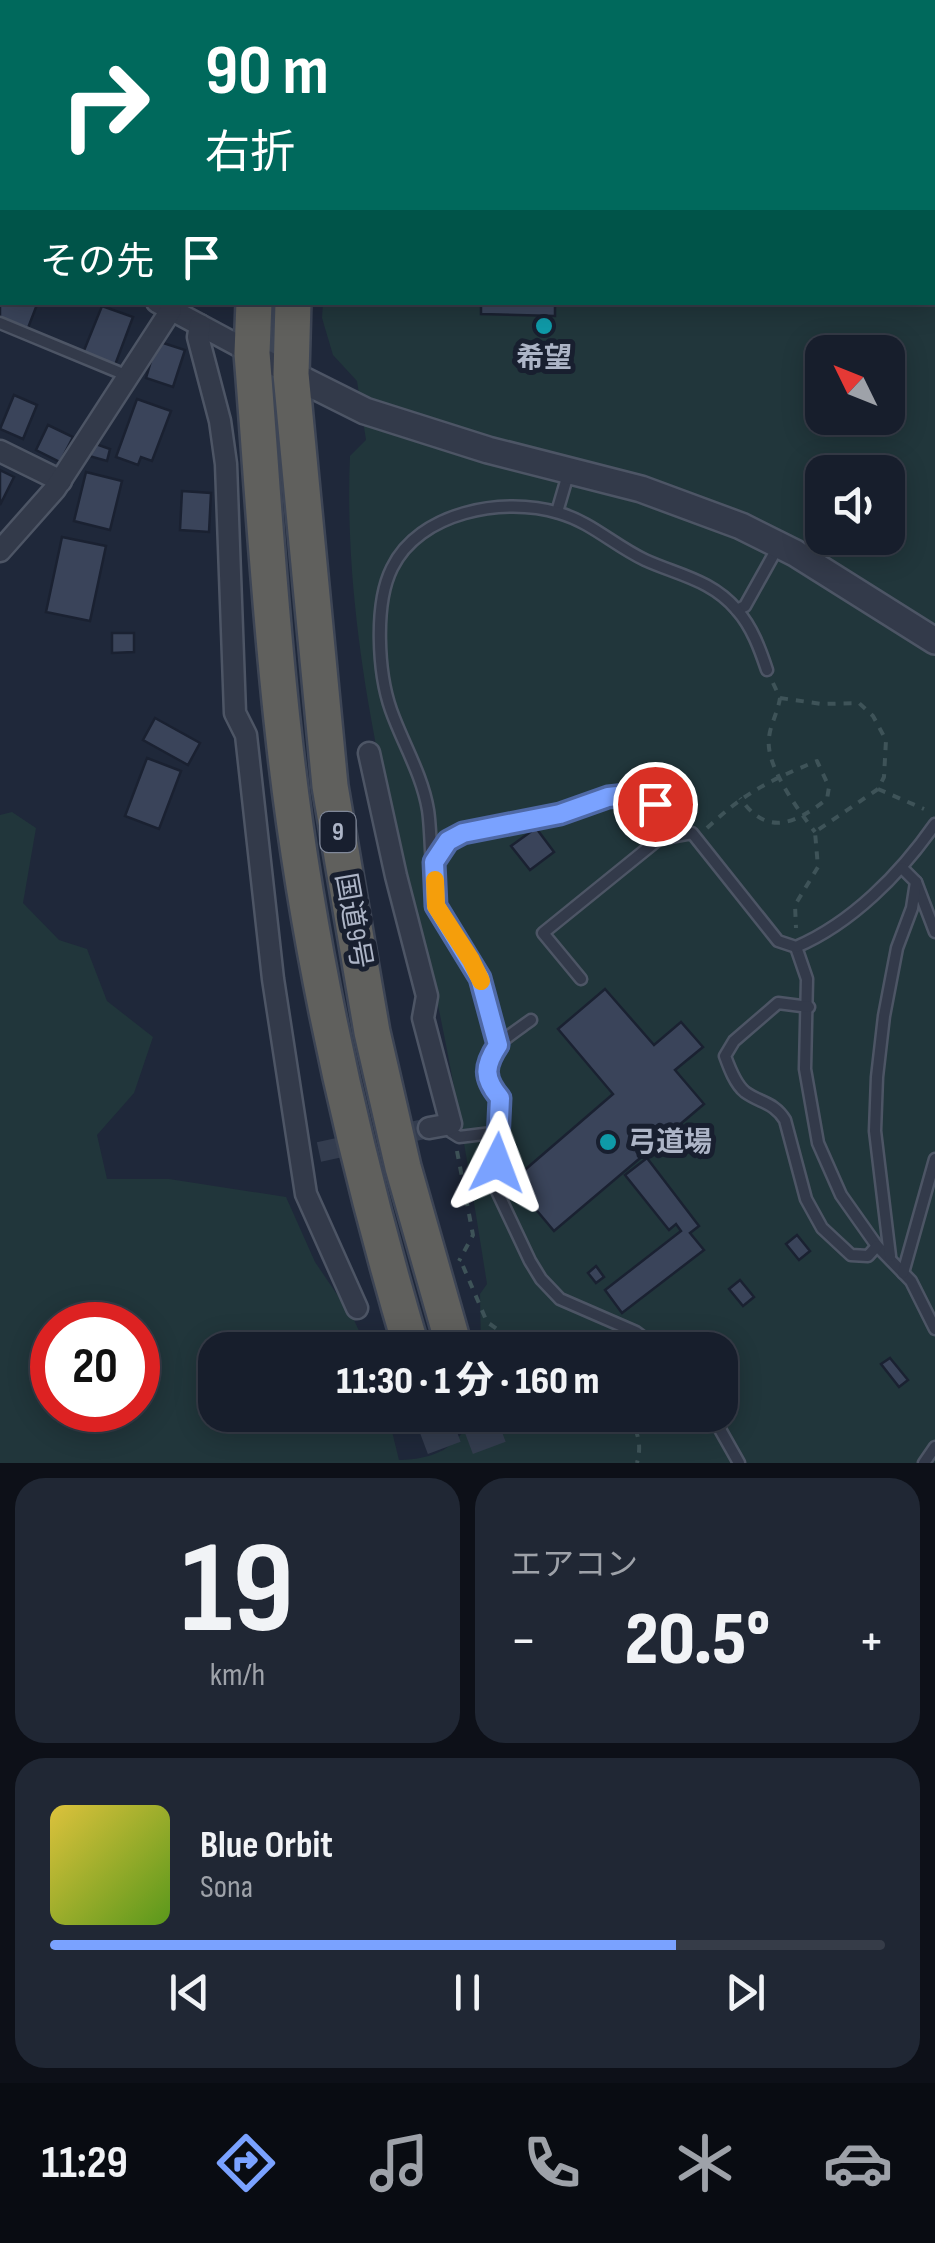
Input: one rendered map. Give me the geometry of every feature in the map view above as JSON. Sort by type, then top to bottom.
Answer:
[{"type":"highway","name":"国道9号","points":[[254,305],[252,353],[283,730],[314,941],[370,1198],[407,1332]]},
{"type":"highway","name":"国道9号","points":[[293,305],[291,374],[330,786],[372,1032],[446,1267],[453,1332]]},
{"type":"street","points":[[0,552],[61,481],[128,376],[164,306],[364,410],[488,450],[694,507],[778,545],[935,641]]},
{"type":"street","points":[[200,326],[198,336],[226,464],[235,713],[246,736],[274,979],[310,1155],[306,1194],[357,1308]]},
{"type":"street","points":[[0,451],[61,481]]},
{"type":"street","points":[[370,753],[427,996],[423,1018],[451,1128],[428,1128]]},
{"type":"lane","points":[[0,323],[128,376]]},
{"type":"lane","points":[[557,512],[569,471]]},
{"type":"lane","points":[[498,1045],[480,978],[436,906],[434,862],[422,784],[390,708],[380,612],[392,568],[417,538],[444,517],[483,508],[557,512],[588,525],[648,561],[708,584],[737,610],[758,644],[767,670]]},
{"type":"lane","points":[[737,610],[744,606],[778,545]]},
{"type":"lane","points":[[434,862],[448,841],[463,833],[560,814],[631,793],[645,793],[655,804],[662,818],[659,839]]},
{"type":"lane","points":[[581,979],[543,932],[659,839],[692,833],[778,941],[796,947],[825,935],[902,868],[935,824]]},
{"type":"lane","points":[[902,868],[916,882],[935,932]]},
{"type":"lane","points":[[890,1257],[874,1132],[877,1078],[894,965],[916,882]]},
{"type":"lane","points":[[796,947],[807,980],[805,1069],[818,1143],[842,1195],[877,1246],[903,1273],[935,1329]]},
{"type":"lane","points":[[808,1007],[778,1003],[734,1041],[725,1056],[744,1092],[778,1109],[806,1199],[822,1228],[851,1255],[868,1256],[877,1246]]},
{"type":"lane","points":[[532,1020],[498,1045],[486,1062],[489,1086],[500,1098],[496,1188],[541,1279],[560,1298],[636,1332]]},
{"type":"lane","points":[[451,1128],[459,1137],[500,1132]]},
{"type":"lane","points":[[903,1273],[935,1159]]},
{"type":"lane","points":[[722,1432],[739,1463]]},
{"type":"lane","points":[[924,1463],[935,1447]]},
{"type":"path","points":[[767,670],[780,698],[768,736],[770,752],[780,777],[815,832],[818,867],[795,905],[796,947]]},
{"type":"path","points":[[780,698],[822,704],[858,703],[874,716],[886,740],[887,758],[878,789],[815,832]]},
{"type":"path","points":[[696,838],[740,798],[754,788],[817,761],[829,787],[827,799],[802,815],[776,824],[761,821],[740,798]]},
{"type":"path","points":[[878,789],[935,813]]},
{"type":"path","points":[[451,1128],[473,1235],[446,1267],[488,1322],[502,1332]]},
{"type":"path","points":[[636,1463],[640,1448],[637,1432]]},
{"type":"green space","points":[[323,305],[935,305],[935,1463],[0,1463],[0,815],[12,812],[36,828],[23,903],[59,940],[87,949],[107,1001],[153,1037],[134,1093],[97,1135],[107,1179],[169,1179],[286,1197],[315,1262],[360,1332],[198,1332],[198,1432],[392,1432],[399,1460],[434,1454],[452,1444],[463,1432],[738,1432],[738,1332],[481,1332],[480,1294],[487,1284],[451,1069],[379,760],[358,630],[350,542],[350,456],[366,440],[357,381],[333,355],[322,318]]},
{"type":"building","points":[[0,305],[37,305],[28,328],[0,318]]},
{"type":"building","points":[[481,305],[555,305],[555,316],[481,314]]},
{"type":"building","points":[[102,306],[133,317],[115,365],[83,353]]},
{"type":"building","points":[[157,341],[185,350],[173,387],[146,378]]},
{"type":"building","points":[[14,395],[37,405],[23,439],[0,429]]},
{"type":"building","points":[[137,399],[171,411],[152,461],[141,457],[138,465],[116,457]]},
{"type":"building","points":[[48,425],[73,437],[60,462],[36,450]]},
{"type":"building","points":[[93,443],[110,449],[107,461],[89,456]]},
{"type":"building","points":[[0,470],[14,477],[0,505]]},
{"type":"building","points":[[86,472],[122,481],[110,530],[74,521]]},
{"type":"building","points":[[182,491],[211,493],[209,532],[180,530]]},
{"type":"building","points":[[62,537],[106,546],[90,621],[46,612]]},
{"type":"building","points":[[112,633],[134,633],[134,652],[112,653]]},
{"type":"building","points":[[155,718],[200,743],[188,765],[143,740]]},
{"type":"building","points":[[147,758],[181,771],[159,829],[125,816]]},
{"type":"building","points":[[536,828],[554,852],[530,870],[511,846]]},
{"type":"building","name":"弓道場","points":[[605,989],[654,1045],[681,1022],[703,1047],[675,1070],[704,1104],[554,1231],[512,1181],[613,1094],[558,1029]]},
{"type":"building","points":[[647,1158],[699,1226],[690,1233],[704,1250],[622,1313],[605,1290],[681,1231],[676,1224],[669,1230],[625,1175]]},
{"type":"building","points":[[797,1235],[810,1251],[799,1260],[786,1244]]},
{"type":"building","points":[[596,1266],[604,1277],[596,1283],[588,1273]]},
{"type":"building","points":[[740,1280],[754,1297],[743,1306],[729,1289]]},
{"type":"building","points":[[890,1358],[908,1380],[899,1387],[881,1364]]},
{"type":"tunnel","points":[[319,1152],[429,1128]]},
{"type":"tunnel","points":[[438,1432],[450,1463]]},
{"type":"tunnel","points":[[483,1432],[495,1463]]},
{"type":"slow traffic","points":[[435,880],[436,906],[481,981]]},
{"type":"place","name":"希望","points":[[544,326]]},
{"type":"place","name":"弓道場","points":[[608,1142]]},
{"type":"route","points":[[497,1163],[500,1098],[485,1074],[486,1062],[498,1045],[480,978],[436,906],[434,862],[448,841],[463,833],[560,814],[631,793],[645,793],[655,804]]}]
